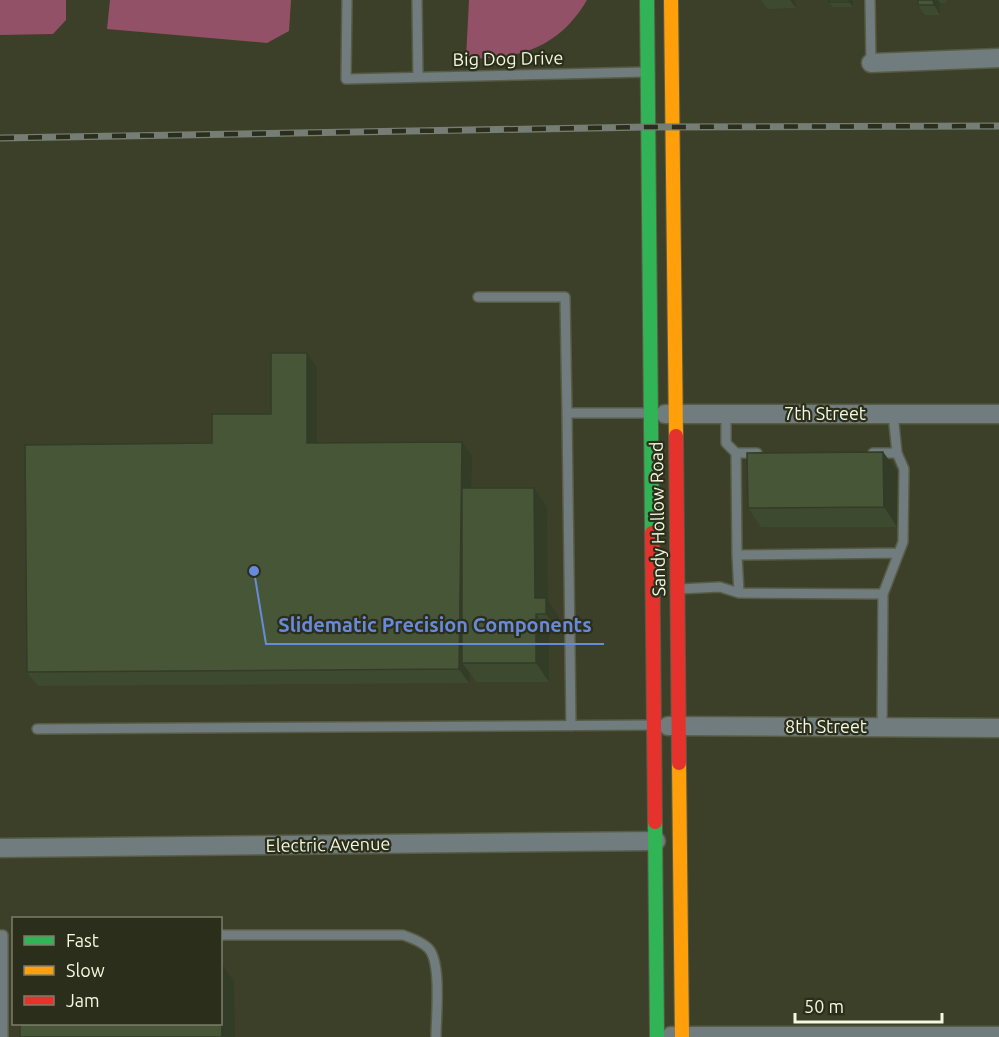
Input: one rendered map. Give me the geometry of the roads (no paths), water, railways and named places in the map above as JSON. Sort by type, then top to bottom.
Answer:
[{"type":"street","name":"Sandy Hollow Road","points":[[647,0],[660,71],[674,414],[682,1037]]},
{"type":"street","name":"Sandy Hollow Road","points":[[657,1037],[651,413],[660,71],[671,0]]},
{"type":"street","points":[[871,63],[999,58]]},
{"type":"street","name":"7th Street","points":[[651,413],[999,414]]},
{"type":"street","name":"8th Street","points":[[653,725],[999,728]]},
{"type":"street","name":"Electric Avenue","points":[[0,848],[656,842]]},
{"type":"street","points":[[657,1037],[999,1036]]},
{"type":"lane","name":"Big Dog Drive","points":[[347,0],[346,79],[660,71]]},
{"type":"lane","points":[[417,0],[418,77]]},
{"type":"lane","points":[[870,0],[871,63]]},
{"type":"lane","points":[[478,297],[565,297],[571,726]]},
{"type":"lane","points":[[567,413],[651,413]]},
{"type":"lane","points":[[726,414],[726,443],[736,453],[739,592]]},
{"type":"lane","points":[[882,727],[883,594],[903,542],[904,469],[897,453],[894,414]]},
{"type":"lane","points":[[736,453],[771,453]]},
{"type":"lane","points":[[863,453],[897,453]]},
{"type":"lane","points":[[737,555],[898,553]]},
{"type":"lane","points":[[677,589],[720,587],[739,592],[883,594]]},
{"type":"lane","points":[[37,729],[653,725]]},
{"type":"lane","points":[[1,935],[3,1037]]},
{"type":"lane","points":[[222,935],[403,935],[417,941],[430,949],[436,964],[436,1037]]},
{"type":"railway","points":[[0,138],[648,127],[999,126]]},
{"type":"place","name":"Slidematic Precision Components","points":[[254,571]]}]
